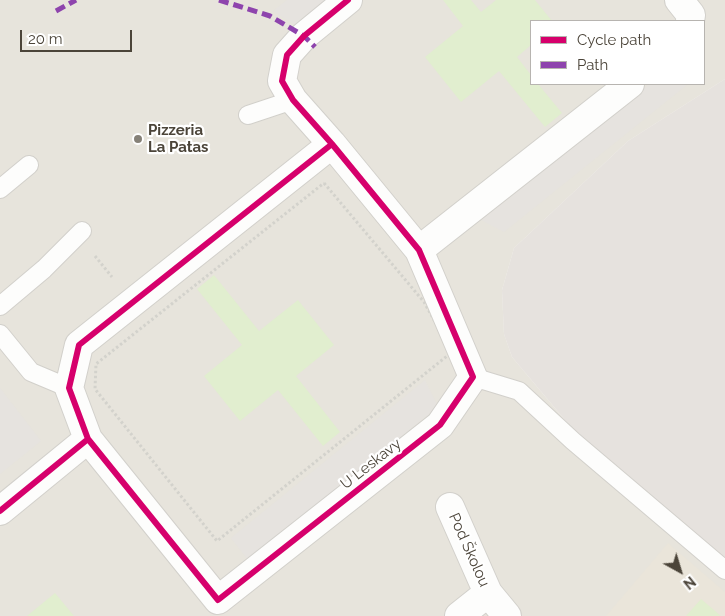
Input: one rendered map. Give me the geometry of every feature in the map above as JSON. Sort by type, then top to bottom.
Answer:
[{"type":"street","points":[[348,0],[304,36],[287,55],[282,81],[293,100],[332,144],[419,250],[473,377]]},
{"type":"street","points":[[679,0],[691,15],[690,20]]},
{"type":"street","points":[[419,250],[629,85]]},
{"type":"street","points":[[69,388],[79,345],[332,144]]},
{"type":"street","name":"U Leskavy","points":[[69,388],[88,439],[218,600],[440,425],[473,377]]},
{"type":"street","points":[[0,511],[88,439]]},
{"type":"street","name":"Pod Školou","points":[[450,507],[488,593],[507,616]]},
{"type":"street","name":"Pod Školou","points":[[459,616],[488,593]]},
{"type":"lane","points":[[248,115],[293,100]]},
{"type":"lane","points":[[0,189],[29,165]]},
{"type":"lane","points":[[0,306],[44,269],[82,231]]},
{"type":"lane","points":[[0,334],[31,372],[69,388]]},
{"type":"lane","points":[[473,377],[519,391],[573,441],[725,570]]},
{"type":"path","points":[[324,183],[424,302],[452,352],[216,541],[95,389],[96,364],[324,183]]},
{"type":"shaded area","points":[[0,0],[725,0],[725,79],[628,141],[514,248],[502,290],[504,334],[512,357],[570,426],[725,559],[725,616],[0,616]]},
{"type":"shaded area","points":[[287,0],[331,0],[298,27],[273,11]]},
{"type":"shaded area","points":[[725,79],[725,559],[570,426],[512,357],[504,334],[502,290],[514,248],[628,141]]},
{"type":"shaded area","points":[[648,85],[687,85],[504,232],[481,220]]},
{"type":"shaded area","points":[[425,380],[438,407],[249,561],[231,538]]},
{"type":"shaded area","points":[[0,388],[41,441],[0,474]]},
{"type":"shaded area","points":[[668,543],[725,592],[725,616],[606,616]]},
{"type":"green space","points":[[443,0],[471,0],[481,12],[496,0],[535,0],[551,20],[530,20],[530,46],[517,57],[530,74],[530,85],[539,85],[562,113],[545,127],[499,71],[461,102],[425,57],[463,26]]},
{"type":"green space","points":[[214,275],[259,331],[298,300],[334,345],[296,376],[340,432],[323,446],[278,390],[240,421],[204,376],[242,345],[197,289]]},
{"type":"green space","points":[[55,593],[74,616],[27,616]]},
{"type":"green space","points":[[701,599],[721,616],[686,616]]},
{"type":"marked path","points":[[56,11],[76,0]]},
{"type":"marked path","points":[[219,0],[270,16],[304,36],[315,47]]},
{"type":"cycle path","points":[[0,511],[88,439],[69,388],[79,345],[332,144],[293,100],[282,81],[287,55],[304,36],[348,0]]},
{"type":"cycle path","points":[[88,439],[218,600],[440,425],[473,377],[419,250],[332,144]]},
{"type":"place","name":"Pizzeria La Patas","points":[[138,139]]}]
